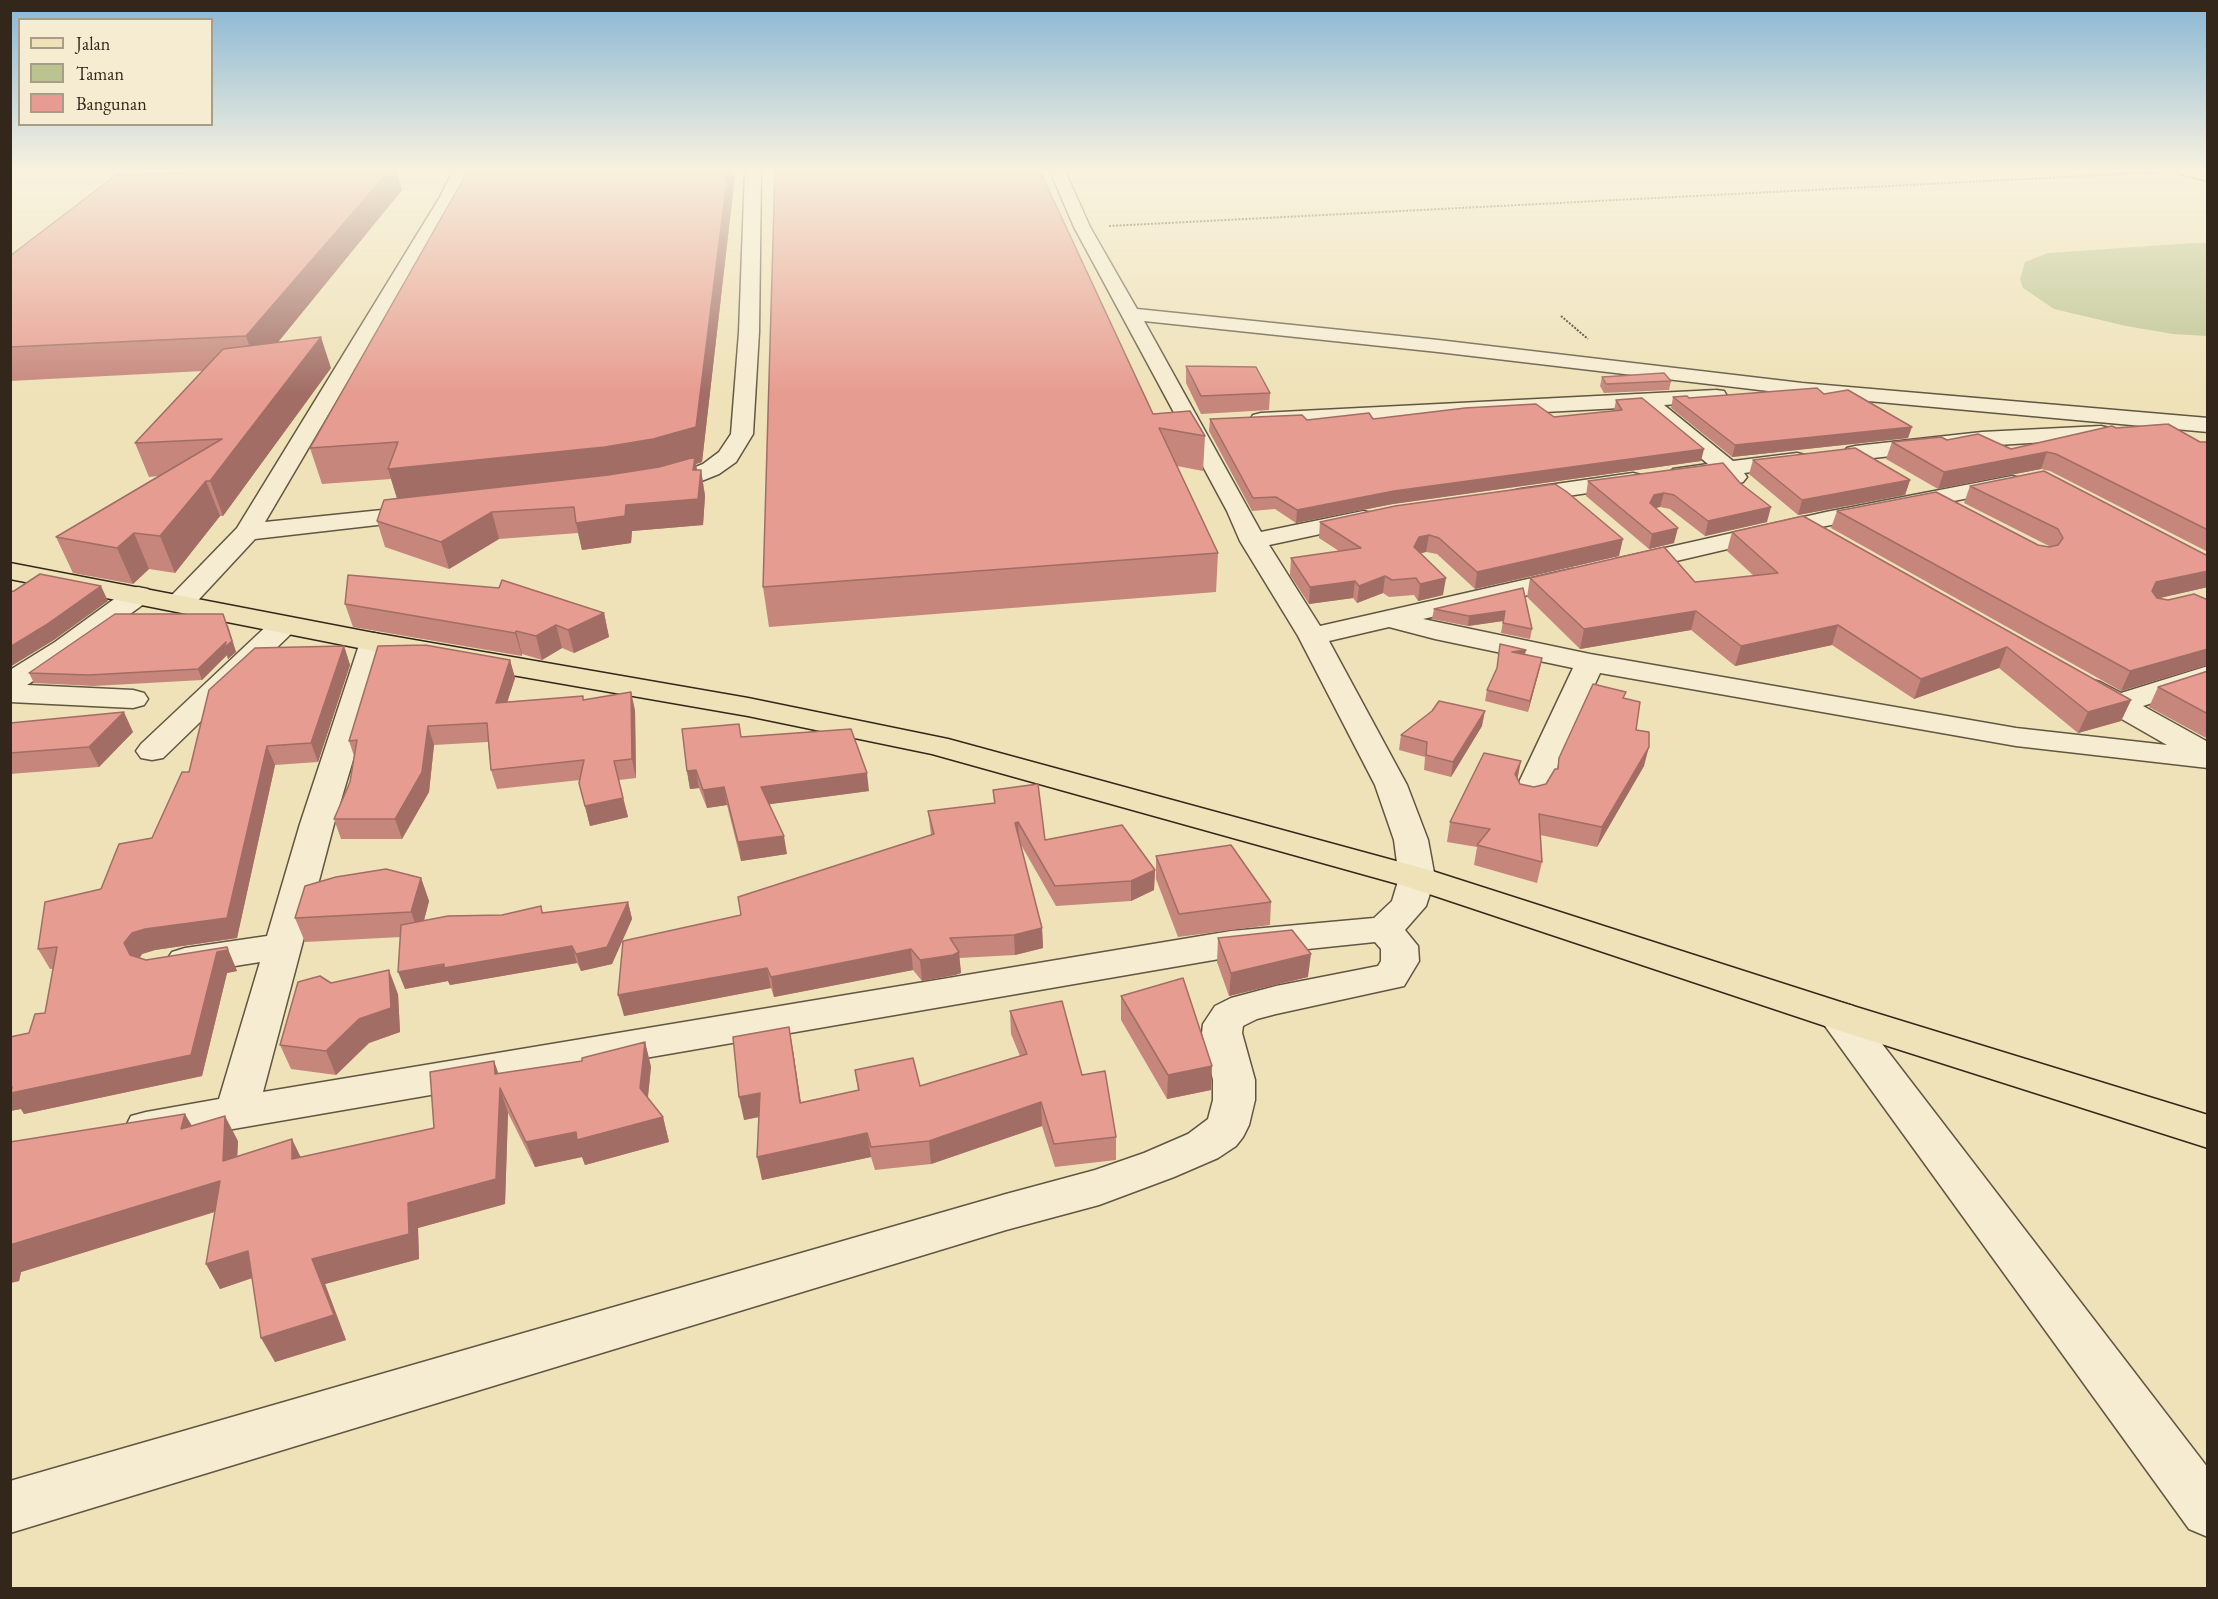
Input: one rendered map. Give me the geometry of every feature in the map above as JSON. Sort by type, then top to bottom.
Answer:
[{"type":"main road","points":[[22,581],[138,595],[374,642],[736,704],[937,746],[1414,862],[1839,1016],[2208,1132]]},
{"type":"street","points":[[180,603],[247,532],[419,246]]},
{"type":"street","points":[[634,489],[682,479],[711,469],[728,457],[742,434],[749,332],[751,246]]},
{"type":"street","points":[[112,1133],[236,1114],[1231,944],[1384,929],[1408,906],[1414,862],[1391,785],[1312,636],[1253,541],[1200,423],[1130,314],[1092,246]]},
{"type":"street","points":[[1130,314],[1802,389],[2208,426]]},
{"type":"street","points":[[1660,372],[1684,398]]},
{"type":"street","points":[[1240,421],[1645,401],[1802,389]]},
{"type":"street","points":[[1645,401],[1726,467],[1761,501],[1797,525],[1832,542]]},
{"type":"street","points":[[1499,499],[1726,467],[1982,439],[2208,426]]},
{"type":"street","points":[[1312,636],[1386,617],[1797,525],[1935,498],[2036,475],[1982,439]]},
{"type":"street","points":[[1855,453],[1969,519]]},
{"type":"street","points":[[1559,492],[1582,508]]},
{"type":"street","points":[[247,532],[445,510]]},
{"type":"street","points":[[1253,541],[1383,515]]},
{"type":"street","points":[[1676,529],[1699,547]]},
{"type":"street","points":[[1623,542],[1643,561]]},
{"type":"street","points":[[1442,577],[1467,599]]},
{"type":"street","points":[[10,683],[65,648],[138,595]]},
{"type":"street","points":[[1386,617],[1436,631],[1590,663],[2016,737],[2208,759]]},
{"type":"street","points":[[152,751],[284,625]]},
{"type":"street","points":[[236,1114],[317,824],[374,642]]},
{"type":"street","points":[[1530,795],[1590,663]]},
{"type":"street","points":[[2118,704],[2208,675]]},
{"type":"street","points":[[2070,677],[2208,754]]},
{"type":"street","points":[[10,693],[133,699]]},
{"type":"street","points":[[10,1507],[1006,1212],[1099,1187],[1159,1165],[1203,1146],[1221,1134],[1228,1125],[1232,1115],[1234,1080],[1222,1024],[1229,1016],[1245,1008],[1276,1000],[1384,981],[1395,974],[1400,961],[1399,945],[1384,929]]},
{"type":"street","points":[[156,965],[283,946]]},
{"type":"street","points":[[1839,1016],[2208,1511]]},
{"type":"green space","points":[[2156,246],[2207,246],[2207,336],[2173,334],[2126,326],[2054,309],[2023,288],[2020,279],[2025,262],[2048,253]]},
{"type":"building","points":[[24,246],[324,246],[246,336],[10,347],[10,256]]},
{"type":"building","points":[[425,246],[719,246],[696,427],[653,439],[605,447],[388,469],[398,442],[310,448]]},
{"type":"building","points":[[773,246],[1075,246],[1153,414],[1190,411],[1205,436],[1159,428],[1218,553],[763,587]]},
{"type":"building","points":[[321,337],[210,481],[206,481],[160,536],[134,533],[117,548],[56,537],[222,439],[135,443],[223,349]]},
{"type":"building","points":[[1186,366],[1256,367],[1270,393],[1201,396]]},
{"type":"building","points":[[1664,373],[1671,381],[1606,384],[1602,377]]},
{"type":"building","points":[[1817,388],[1824,394],[1848,390],[1912,427],[1735,445],[1673,397],[1687,396],[1689,398]]},
{"type":"building","points":[[1642,398],[1704,449],[1394,491],[1297,510],[1276,497],[1253,498],[1210,419],[1302,415],[1307,420],[1369,413],[1373,419],[1465,408],[1536,404],[1554,417],[1622,410],[1616,400]]},
{"type":"building","points":[[2168,424],[2200,442],[2208,442],[2208,530],[2056,454],[2047,452],[1944,472],[1892,442],[1941,437],[1947,440],[1978,434],[2011,449],[2112,426],[2116,428]]},
{"type":"building","points":[[1855,448],[1910,480],[1802,500],[1753,460]]},
{"type":"building","points":[[695,457],[693,470],[701,470],[698,499],[626,505],[625,516],[576,523],[574,507],[492,512],[441,542],[377,521],[384,500],[608,475],[659,467]]},
{"type":"building","points":[[1723,463],[1740,483],[1771,507],[1708,521],[1674,495],[1664,493],[1654,495],[1650,503],[1678,528],[1652,534],[1588,481]]},
{"type":"building","points":[[2044,471],[2208,556],[2208,571],[2156,582],[2152,591],[2157,598],[2168,600],[2194,594],[2208,600],[2208,649],[2130,671],[1837,511],[1936,492],[2038,545],[2049,547],[2058,545],[2063,538],[2058,529],[1970,486]]},
{"type":"building","points":[[1555,484],[1623,539],[1477,572],[1439,538],[1429,535],[1419,537],[1414,547],[1446,578],[1420,584],[1416,578],[1392,580],[1385,576],[1359,586],[1355,581],[1310,587],[1291,558],[1361,548],[1320,522],[1395,506]]},
{"type":"building","points":[[1803,516],[2131,700],[2088,712],[2007,647],[1921,679],[1838,625],[1741,646],[1696,611],[1584,629],[1530,578],[1664,547],[1695,582],[1778,573],[1732,532]]},
{"type":"building","points":[[40,574],[101,586],[10,647],[10,592]]},
{"type":"building","points":[[348,575],[499,588],[502,580],[604,613],[568,630],[556,625],[536,636],[516,631],[515,633],[345,604]]},
{"type":"building","points":[[1523,588],[1532,629],[1503,623],[1505,611],[1469,616],[1434,609]]},
{"type":"building","points":[[115,614],[223,614],[232,641],[224,648],[226,642],[198,669],[89,675],[29,673]]},
{"type":"building","points":[[1500,644],[1526,650],[1512,652],[1542,658],[1530,701],[1487,690],[1497,668]]},
{"type":"building","points":[[425,645],[510,660],[496,703],[583,696],[583,700],[631,692],[632,759],[614,761],[623,798],[585,806],[579,783],[584,760],[491,770],[487,723],[428,726],[422,772],[395,819],[334,819],[350,782],[357,740],[349,741],[378,646]]},
{"type":"building","points":[[344,646],[311,743],[267,746],[227,918],[145,929],[132,933],[124,943],[130,955],[146,960],[227,947],[228,950],[217,952],[191,1055],[11,1093],[10,1037],[29,1033],[35,1014],[45,1013],[57,947],[38,949],[45,902],[101,889],[119,844],[152,838],[182,772],[189,772],[209,690],[255,648]]},
{"type":"building","points":[[2208,671],[2208,714],[2158,687]]},
{"type":"building","points":[[1593,684],[1626,692],[1623,698],[1640,702],[1636,730],[1649,732],[1649,747],[1602,827],[1539,814],[1542,862],[1477,845],[1490,829],[1450,822],[1484,753],[1521,761],[1515,774],[1520,784],[1534,787],[1546,784],[1555,769],[1558,769],[1559,758]]},
{"type":"building","points":[[1439,701],[1485,711],[1453,762],[1426,755],[1427,742],[1401,735],[1432,711]]},
{"type":"building","points":[[124,712],[89,747],[10,753],[10,723]]},
{"type":"building","points":[[739,724],[741,737],[851,729],[867,773],[761,787],[784,836],[738,842],[724,787],[703,790],[696,770],[687,771],[682,729]]},
{"type":"building","points":[[1038,784],[1045,840],[1122,825],[1155,870],[1131,881],[1055,886],[1018,822],[1015,823],[1042,928],[1014,935],[950,938],[959,952],[953,955],[920,960],[911,949],[771,977],[767,968],[618,995],[623,941],[741,915],[738,897],[934,834],[928,811],[995,803],[993,790]]},
{"type":"building","points":[[1231,845],[1271,902],[1179,914],[1156,856]]},
{"type":"building","points":[[386,869],[421,878],[411,912],[295,918],[305,886],[336,877]]},
{"type":"building","points":[[628,902],[607,947],[576,954],[572,946],[444,968],[444,964],[398,972],[401,925],[448,916],[502,915],[541,906],[542,913]]},
{"type":"building","points":[[1292,930],[1311,954],[1231,973],[1218,938]]},
{"type":"building","points":[[389,970],[391,1008],[359,1019],[326,1051],[280,1045],[298,982],[320,976],[331,983]]},
{"type":"building","points":[[1183,978],[1212,1066],[1168,1075],[1121,996]]},
{"type":"building","points":[[1062,1001],[1082,1075],[1105,1071],[1116,1137],[1054,1144],[1041,1102],[929,1141],[871,1147],[867,1133],[757,1157],[760,1093],[739,1097],[733,1037],[789,1027],[800,1103],[859,1090],[855,1070],[913,1058],[920,1086],[1027,1054],[1010,1011]]},
{"type":"building","points":[[645,1042],[640,1088],[663,1117],[577,1140],[576,1132],[526,1142],[500,1088],[496,1179],[408,1203],[409,1234],[312,1259],[334,1315],[261,1338],[248,1251],[206,1264],[220,1181],[10,1245],[10,1142],[185,1114],[181,1129],[225,1116],[223,1161],[292,1139],[292,1159],[434,1128],[430,1072],[494,1061],[495,1074],[582,1061],[582,1058]]}]
